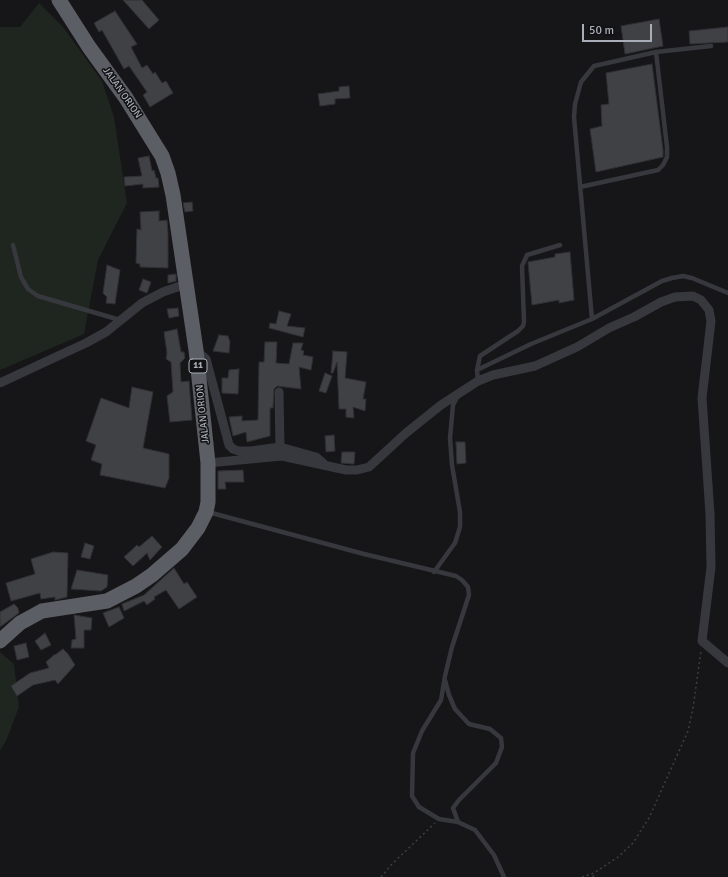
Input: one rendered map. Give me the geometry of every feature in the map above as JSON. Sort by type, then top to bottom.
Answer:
[{"type":"highway","name":"JALAN ORION","points":[[0,641],[20,623],[42,611],[98,603],[115,597],[136,586],[152,575],[182,549],[198,528],[206,512],[209,491],[208,463],[196,350],[173,195],[168,173],[162,156],[126,98],[89,47],[59,0]]},
{"type":"street","points":[[0,383],[86,343],[106,332],[142,303],[163,292],[186,284]]},
{"type":"street","points":[[208,463],[282,456],[326,466],[357,470],[369,467],[406,433],[441,405],[478,381],[493,375],[535,366],[577,348],[609,328],[668,299],[689,296],[701,300],[709,310],[711,321],[702,398],[710,514],[711,566],[702,641],[728,663]]},
{"type":"street","points":[[196,350],[206,359],[229,445],[239,451],[280,447],[316,457],[326,466]]},
{"type":"street","points":[[279,392],[280,447]]},
{"type":"lane","points":[[592,319],[574,117],[581,82],[594,66],[656,52],[711,46]]},
{"type":"lane","points":[[580,187],[658,170],[663,165],[667,157],[667,147],[656,52]]},
{"type":"lane","points":[[14,245],[20,277],[28,289],[38,296],[120,320]]},
{"type":"lane","points":[[478,381],[477,370],[480,356],[518,331],[523,326],[522,266],[527,255],[560,246]]},
{"type":"lane","points":[[477,370],[531,344],[592,319],[662,281],[683,276],[692,278],[728,293]]},
{"type":"lane","points":[[434,572],[455,543],[460,527],[460,512],[452,465],[450,438],[453,405],[461,391]]},
{"type":"lane","points":[[206,512],[434,572],[456,576],[468,587],[469,595],[452,647],[441,700],[422,731],[413,753],[412,796],[419,807],[439,819],[458,822],[475,830],[494,855],[504,877]]},
{"type":"lane","points":[[445,676],[454,709],[469,724],[490,729],[501,738],[502,747],[496,763],[453,808],[458,822]]},
{"type":"path","points":[[582,877],[594,873],[618,857],[633,843],[649,818],[688,731],[694,702],[702,641]]},
{"type":"path","points":[[381,877],[392,864],[439,819]]},
{"type":"path","points":[[593,877],[594,873]]},
{"type":"shaded area","points":[[39,3],[63,27],[102,81],[114,117],[127,203],[98,260],[84,334],[0,370],[0,27],[20,27]]},
{"type":"shaded area","points":[[0,652],[14,664],[19,707],[6,741],[0,751]]},
{"type":"building","points":[[123,0],[142,0],[159,20],[149,29]]},
{"type":"building","points":[[115,11],[137,44],[131,47],[142,68],[147,65],[153,74],[155,72],[162,83],[166,81],[173,93],[150,107],[143,95],[147,92],[129,66],[124,69],[102,30],[99,32],[94,23]]},
{"type":"building","points":[[659,19],[663,46],[625,54],[621,26]]},
{"type":"building","points":[[728,27],[728,42],[690,44],[689,31]]},
{"type":"building","points":[[652,64],[663,157],[596,172],[590,129],[602,126],[601,105],[609,104],[606,73]]},
{"type":"building","points":[[349,86],[350,98],[335,99],[335,104],[320,106],[318,94],[339,91],[339,87]]},
{"type":"building","points":[[149,156],[152,171],[154,170],[156,178],[158,178],[159,187],[143,188],[143,184],[125,186],[124,177],[142,176],[138,158]]},
{"type":"building","points":[[192,202],[193,211],[185,212],[183,203]]},
{"type":"building","points":[[159,211],[159,221],[167,220],[168,268],[140,267],[140,264],[136,263],[137,229],[141,230],[140,212]]},
{"type":"building","points":[[570,252],[574,300],[559,303],[559,300],[532,305],[528,262],[555,257],[555,254]]},
{"type":"building","points":[[107,265],[120,270],[115,304],[106,303],[107,297],[103,293]]},
{"type":"building","points":[[176,274],[176,281],[168,283],[168,275]]},
{"type":"building","points":[[143,279],[151,282],[147,293],[139,290]]},
{"type":"building","points":[[178,308],[179,316],[169,318],[167,309]]},
{"type":"building","points":[[279,311],[291,314],[287,326],[305,328],[303,337],[269,328],[270,323],[276,324]]},
{"type":"building","points":[[177,329],[181,352],[184,352],[185,358],[180,363],[181,382],[189,381],[192,420],[170,422],[167,396],[173,392],[171,362],[166,359],[167,353],[164,332]]},
{"type":"building","points":[[219,335],[228,336],[230,342],[229,353],[213,351]]},
{"type":"building","points":[[265,342],[277,342],[276,363],[289,364],[293,343],[303,343],[301,350],[304,351],[303,355],[313,357],[311,370],[299,367],[301,389],[277,386],[274,389],[273,408],[270,408],[270,436],[247,442],[246,432],[233,436],[229,417],[242,416],[242,421],[258,420],[259,362],[264,362]]},
{"type":"building","points":[[333,351],[347,352],[345,378],[366,382],[363,399],[366,399],[365,411],[353,407],[354,418],[346,417],[346,409],[339,409],[337,362],[333,373],[331,373]]},
{"type":"building","points":[[239,369],[238,394],[222,393],[222,378],[228,378],[229,370]]},
{"type":"building","points":[[325,373],[332,376],[326,393],[319,391]]},
{"type":"building","points":[[132,387],[153,392],[143,448],[169,454],[169,478],[165,488],[100,475],[102,464],[91,460],[96,445],[86,441],[101,398],[129,408]]},
{"type":"building","points":[[334,435],[335,451],[326,452],[325,436]]},
{"type":"building","points":[[456,442],[465,442],[466,463],[457,464]]},
{"type":"building","points":[[342,452],[355,452],[354,464],[341,463]]},
{"type":"building","points":[[243,470],[244,482],[225,482],[226,489],[218,489],[218,471]]},
{"type":"building","points":[[152,536],[162,547],[150,560],[147,553],[133,566],[124,557],[137,545],[139,547]]},
{"type":"building","points":[[85,543],[94,546],[90,559],[81,557]]},
{"type":"building","points":[[53,552],[68,553],[67,597],[55,600],[55,597],[41,599],[40,593],[11,601],[6,583],[35,574],[31,559]]},
{"type":"building","points":[[174,568],[184,584],[187,582],[197,597],[179,609],[166,590],[154,597],[155,599],[147,605],[144,601],[124,611],[122,604],[144,595]]},
{"type":"building","points":[[77,570],[108,575],[107,587],[101,591],[71,589]]},
{"type":"building","points":[[14,604],[18,608],[19,613],[0,627],[0,612]]},
{"type":"building","points":[[119,607],[124,618],[109,627],[103,613]]},
{"type":"building","points":[[74,615],[92,618],[91,630],[84,630],[84,648],[71,648],[72,640],[76,639]]},
{"type":"building","points":[[45,633],[51,645],[41,650],[35,641]]},
{"type":"building","points":[[26,643],[29,657],[17,660],[14,646]]},
{"type":"building","points":[[63,649],[75,665],[58,684],[55,680],[33,685],[17,696],[11,686],[30,673],[49,668],[46,662]]}]
